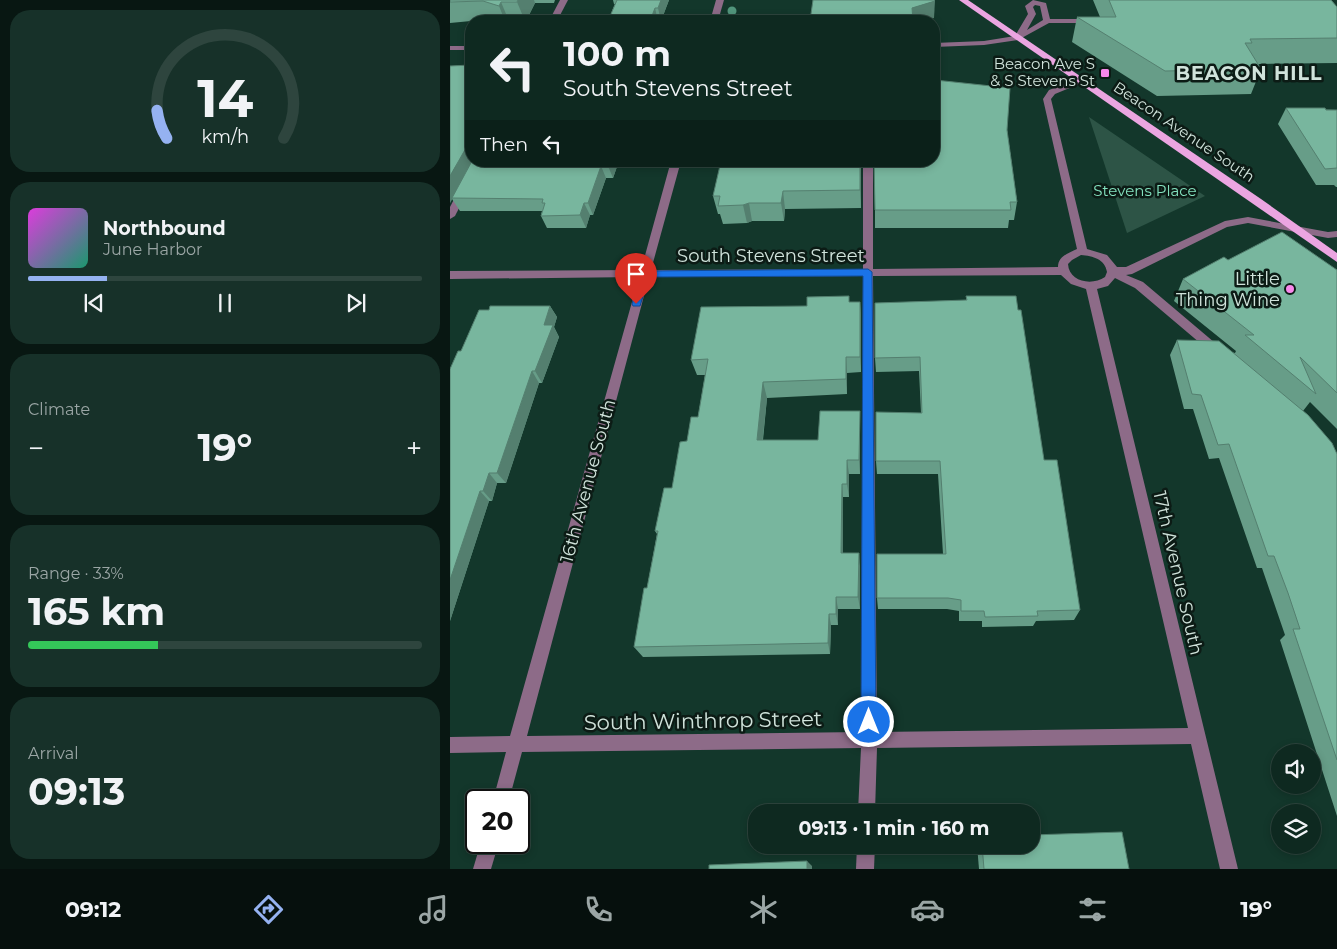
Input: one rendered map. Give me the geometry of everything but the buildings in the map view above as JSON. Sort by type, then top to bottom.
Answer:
[{"type":"main road","name":"Beacon Avenue South","points":[[963,0],[1337,258]]},
{"type":"street","points":[[556,15],[564,0]]},
{"type":"street","points":[[716,15],[720,0]]},
{"type":"street","points":[[1018,38],[1032,14],[1029,6],[1034,1],[1043,5],[1047,21]]},
{"type":"street","points":[[940,45],[984,43],[1018,38],[1047,21],[1098,21]]},
{"type":"street","points":[[450,48],[465,48]]},
{"type":"street","points":[[1081,80],[1052,92],[1047,99],[1083,252]]},
{"type":"street","points":[[450,216],[476,167]]},
{"type":"street","name":"16th Avenue South","points":[[504,789],[674,167]]},
{"type":"street","points":[[867,804],[869,740],[868,167]]},
{"type":"street","points":[[1113,272],[1128,271],[1225,224],[1248,220],[1328,235],[1337,234]]},
{"type":"street","points":[[1083,252],[1099,255],[1112,266],[1113,272],[1110,279],[1104,284],[1091,286],[1075,282],[1067,278],[1062,271],[1062,264],[1065,258],[1071,254],[1083,252]]},
{"type":"street","name":"South Stevens Street","points":[[450,276],[1062,271]]},
{"type":"street","points":[[1113,272],[1139,285],[1227,359]]},
{"type":"street","name":"17th Avenue South","points":[[1091,286],[1229,869]]},
{"type":"street","name":"South Winthrop Street","points":[[450,746],[1196,736]]},
{"type":"street","points":[[482,869],[486,854]]},
{"type":"street","points":[[866,854],[866,869]]},
{"type":"green space","name":"Stevens Place","points":[[1089,117],[1205,196],[1127,233]]},
{"type":"place","name":"Beacon Ave S & S Stevens St","points":[[1105,73]]},
{"type":"place","name":"Little Thing Wine","points":[[1290,289]]},
{"type":"district","name":"BEACON HILL","points":[[1249,73]]},
{"type":"route","points":[[636,304],[645,274],[868,272],[869,722]]}]
